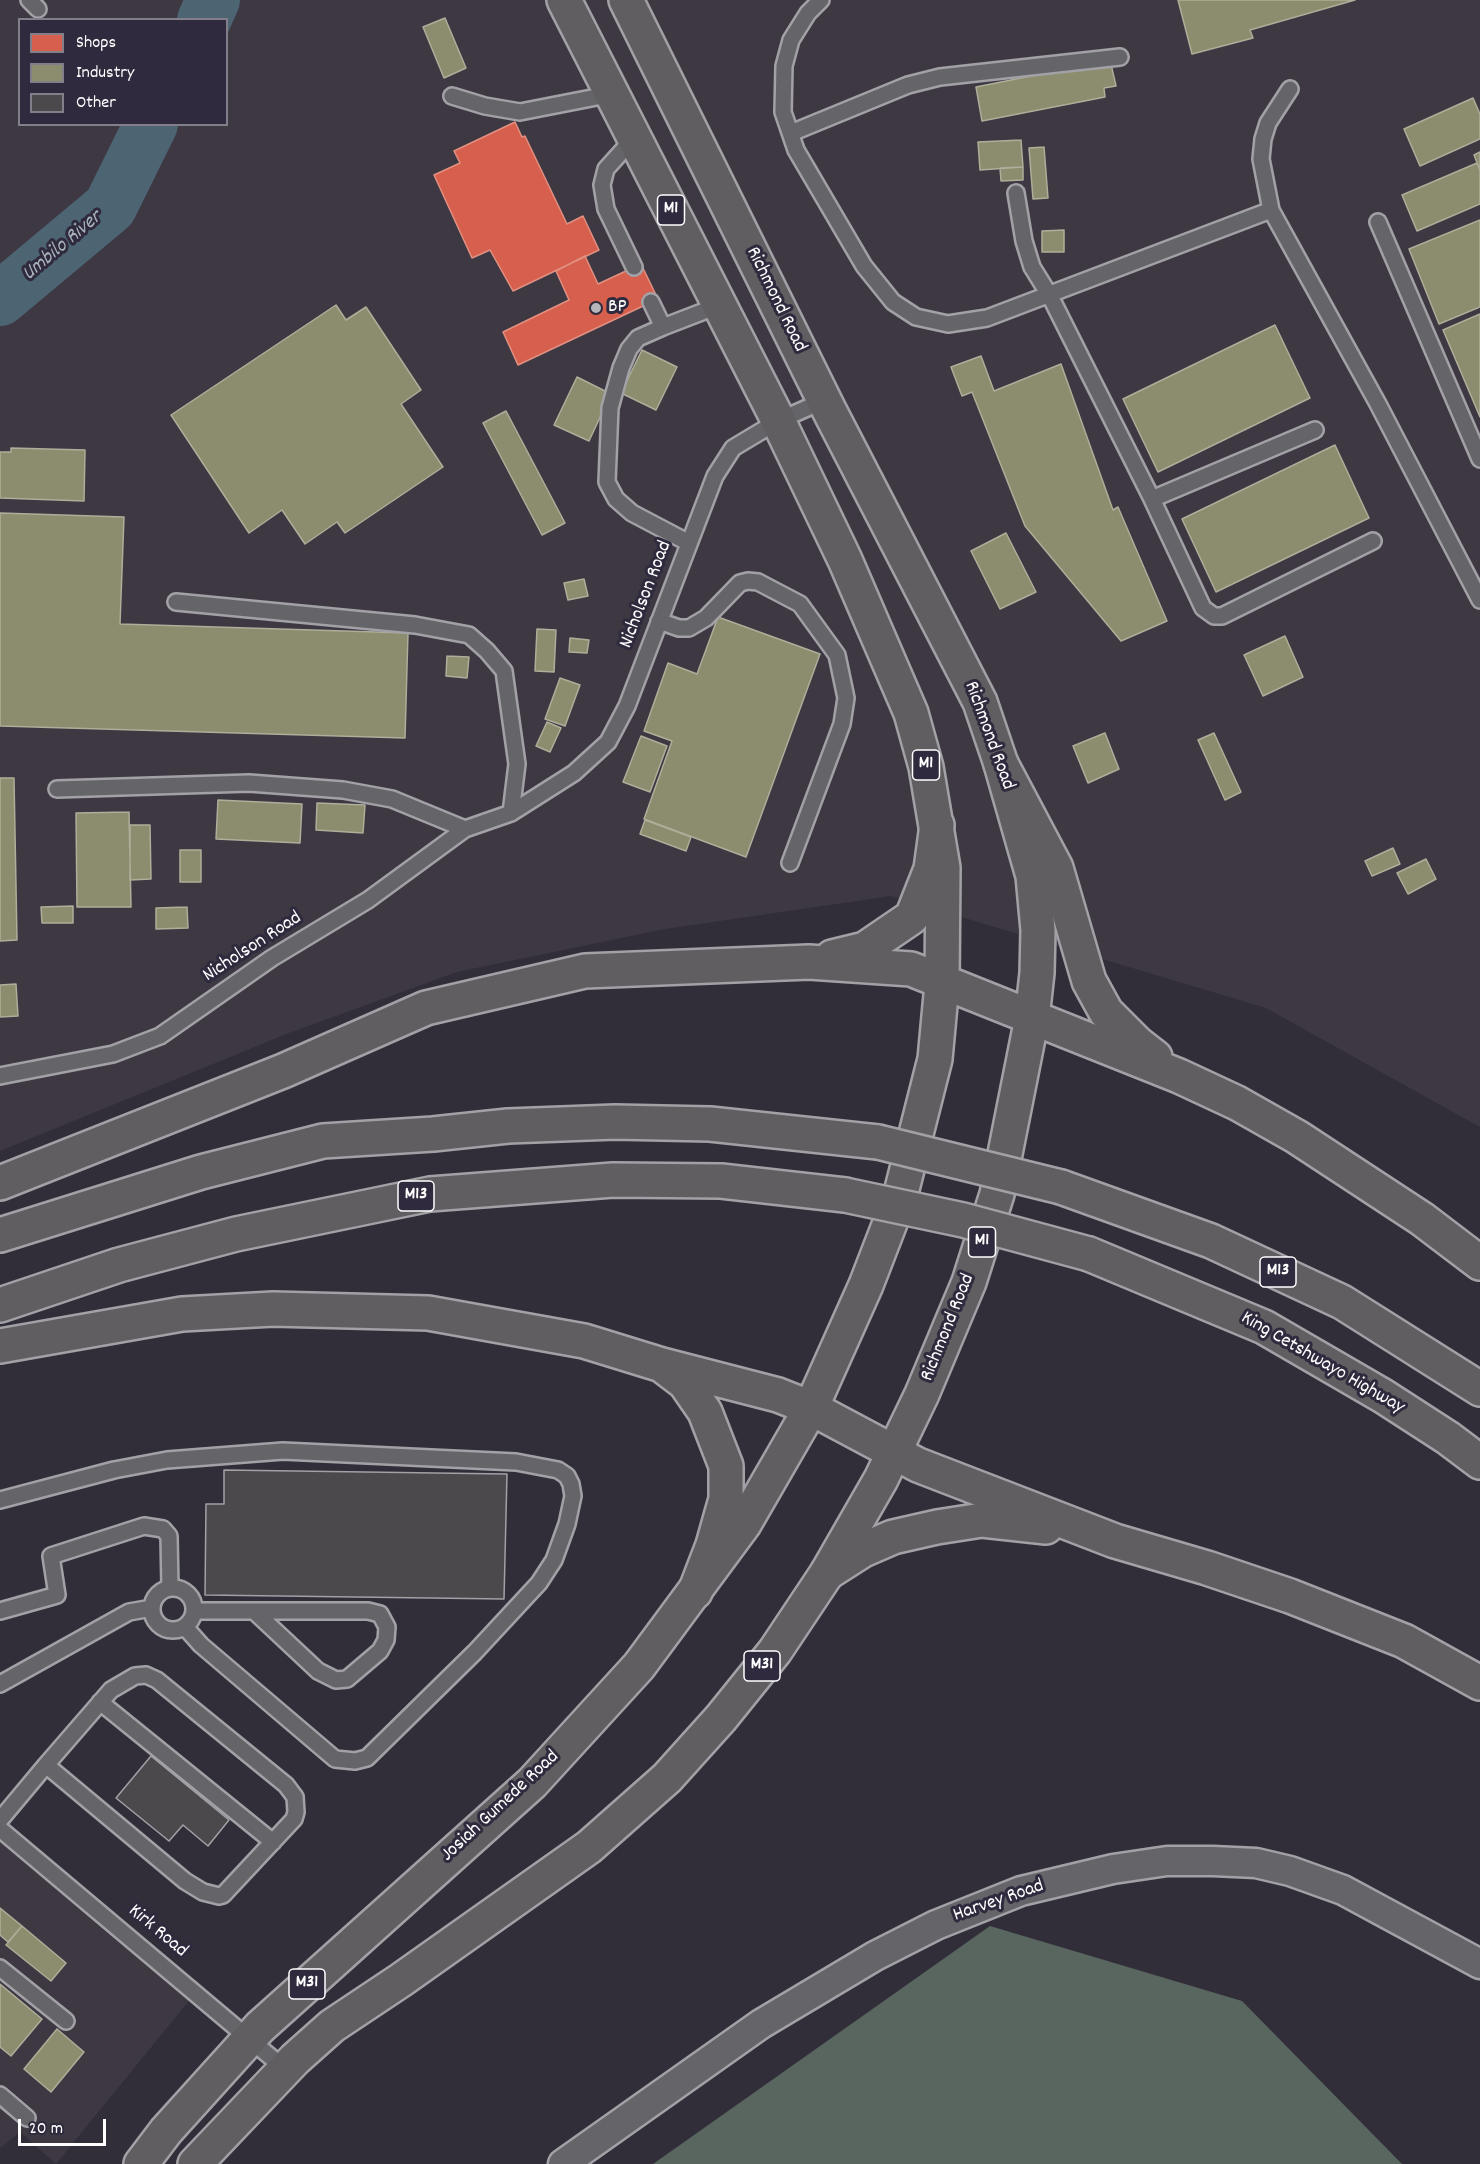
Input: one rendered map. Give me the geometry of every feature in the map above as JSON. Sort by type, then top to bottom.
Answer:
[{"type":"main road","name":"M1","points":[[564,0],[720,305],[845,560],[912,713],[926,767],[937,825],[943,868],[942,984],[934,1059],[900,1197],[866,1285],[811,1408]]},
{"type":"main road","name":"Richmond Road","points":[[626,0],[825,400],[980,702],[1001,764],[1033,876],[1038,930],[1037,973],[1032,1018],[997,1194],[969,1282],[894,1453]]},
{"type":"main road","points":[[644,36],[650,0]]},
{"type":"main road","points":[[1001,764],[1056,868],[1089,981],[1106,1012],[1137,1043],[1179,1076]]},
{"type":"main road","points":[[809,962],[866,949],[912,917],[932,869],[937,825]]},
{"type":"main road","points":[[0,1183],[283,1071],[426,1008],[524,983],[585,971],[809,962],[911,969],[942,984],[1179,1076],[1237,1103],[1297,1137],[1422,1219],[1480,1263]]},
{"type":"main road","name":"M13","points":[[0,1235],[201,1172],[323,1141],[432,1134],[508,1126],[615,1122],[710,1124],[878,1142],[1061,1187],[1211,1240],[1332,1298],[1480,1389]]},
{"type":"main road","name":"King Cetshwayo Highway","points":[[0,1305],[119,1265],[236,1234],[430,1194],[613,1180],[721,1181],[845,1195],[963,1220],[1089,1254],[1264,1327],[1383,1396],[1480,1462]]},
{"type":"main road","points":[[0,1346],[182,1314],[273,1309],[428,1313],[484,1321],[584,1341],[662,1365],[778,1395],[811,1408],[894,1453],[1115,1541],[1258,1586],[1404,1641],[1480,1683]]},
{"type":"main road","points":[[662,1365],[685,1383],[705,1412],[726,1466],[726,1499],[713,1545],[695,1592]]},
{"type":"main road","name":"Josiah Gumede Road","points":[[141,2164],[173,2123],[249,2038],[531,1783],[639,1666],[744,1524],[811,1408]]},
{"type":"main road","name":"M31","points":[[195,2164],[285,2069],[332,2026],[402,1980],[589,1847],[667,1778],[722,1718],[775,1651],[827,1573],[894,1453]]},
{"type":"main road","points":[[827,1573],[863,1550],[893,1537],[982,1520],[1034,1525],[1115,1541]]},
{"type":"street","name":"Harvey Road","points":[[564,2164],[761,2024],[875,1956],[936,1925],[1021,1892],[1113,1869],[1167,1862],[1213,1861],[1256,1863],[1290,1871],[1343,1890],[1480,1964]]},
{"type":"lane","points":[[820,0],[808,13],[791,40],[784,66],[783,112],[796,150],[864,266],[892,302],[916,317],[948,324],[987,318],[1050,296],[1271,210]]},
{"type":"lane","points":[[790,133],[908,85],[929,80],[1120,57]]},
{"type":"lane","points":[[1290,89],[1268,123],[1263,139],[1261,159],[1271,210],[1478,591]]},
{"type":"lane","points":[[452,96],[485,106],[520,112],[612,94]]},
{"type":"lane","points":[[634,138],[606,169],[602,185],[606,209],[634,267]]},
{"type":"lane","points":[[1016,193],[1023,241],[1032,267],[1050,296],[1152,499],[1203,608],[1214,616],[1222,616],[1372,541]]},
{"type":"lane","points":[[1378,222],[1480,459]]},
{"type":"lane","points":[[651,302],[663,327]]},
{"type":"lane","points":[[688,543],[632,513],[616,499],[606,482],[610,408],[621,368],[629,349],[638,338],[720,305]]},
{"type":"lane","name":"Nicholson Road","points":[[0,1077],[113,1054],[160,1036],[272,958],[368,900],[465,829],[511,813],[574,772],[608,742],[627,706],[688,543],[716,476],[733,448],[778,421],[825,400]]},
{"type":"lane","points":[[1152,499],[1315,430]]},
{"type":"lane","points":[[659,621],[678,628],[689,628],[706,618],[740,583],[758,582],[800,604],[837,655],[846,698],[842,724],[790,863]]},
{"type":"lane","points":[[176,602],[405,624],[469,635],[504,671],[517,764],[511,813]]},
{"type":"lane","points":[[57,789],[249,783],[343,790],[392,799],[465,829]]},
{"type":"lane","points":[[0,1500],[114,1470],[166,1460],[283,1451],[516,1462],[558,1470],[567,1476],[571,1484],[573,1496],[567,1524],[554,1560],[539,1583],[475,1652],[367,1758],[355,1761],[335,1759],[201,1645],[185,1627]]},
{"type":"lane","points":[[0,1611],[57,1595],[51,1556],[144,1526],[163,1528],[169,1536],[170,1588]]},
{"type":"lane","points":[[170,1588],[179,1589],[188,1594],[193,1601],[195,1611],[185,1627],[167,1630],[159,1625],[152,1608],[161,1592],[170,1588]]},
{"type":"lane","points":[[0,1684],[129,1612],[152,1608]]},
{"type":"lane","points":[[195,1611],[368,1611],[380,1614],[387,1628],[386,1640],[380,1651],[347,1679],[336,1680],[318,1671],[255,1612]]},
{"type":"lane","points":[[0,1820],[46,1765],[111,1690],[135,1676],[146,1675],[167,1688],[286,1785],[297,1803],[294,1819],[273,1842],[223,1895],[211,1895],[185,1881],[46,1765]]},
{"type":"lane","points":[[100,1702],[273,1842]]},
{"type":"lane","name":"Kirk Road","points":[[0,1828],[285,2069]]},
{"type":"lane","points":[[0,1968],[66,2021]]},
{"type":"lane","points":[[0,2095],[27,2118]]},
{"type":"shaded area","points":[[0,0],[1480,0],[1480,1127],[1266,1008],[891,896],[665,929],[457,972],[289,1033],[0,1151]]},
{"type":"shaded area","points":[[0,1836],[192,1997],[56,2164],[20,2132],[0,2148]]},
{"type":"shaded area","points":[[990,1926],[1242,2001],[1402,2164],[653,2164]]},
{"type":"building: Shops","points":[[515,122],[522,137],[525,136],[567,224],[583,216],[599,250],[513,291],[490,250],[472,258],[434,175],[460,163],[454,151]]},
{"type":"building: Shops","points":[[585,256],[598,284],[641,264],[658,299],[518,365],[503,332],[569,300],[556,271]]},
{"type":"building: Industry","points":[[1178,0],[1355,0],[1250,30],[1253,38],[1192,54]]},
{"type":"building: Industry","points":[[445,18],[466,68],[444,78],[423,27]]},
{"type":"building: Industry","points":[[1111,64],[1116,86],[1104,88],[1105,97],[982,121],[976,87],[1076,67],[1076,71]]},
{"type":"building: Industry","points":[[1473,98],[1480,114],[1480,139],[1420,166],[1404,129]]},
{"type":"building: Industry","points":[[1021,140],[1023,167],[980,170],[978,142]]},
{"type":"building: Industry","points":[[1044,147],[1048,198],[1033,199],[1029,148]]},
{"type":"building: Industry","points":[[1480,152],[1480,170],[1474,155]]},
{"type":"building: Industry","points":[[1477,163],[1480,170],[1480,204],[1417,231],[1402,195]]},
{"type":"building: Industry","points":[[1023,167],[1023,180],[1001,181],[1000,168]]},
{"type":"building: Industry","points":[[1480,220],[1480,307],[1439,324],[1409,249]]},
{"type":"building: Industry","points":[[1064,230],[1064,252],[1042,252],[1042,231]]},
{"type":"building: Industry","points":[[336,305],[346,320],[366,307],[421,390],[401,404],[443,467],[345,533],[337,522],[305,544],[282,510],[249,533],[171,415]]},
{"type":"building: Industry","points":[[1480,314],[1480,417],[1443,330]]},
{"type":"building: Industry","points":[[1275,325],[1310,398],[1158,472],[1123,399]]},
{"type":"building: Industry","points":[[642,350],[677,367],[656,410],[621,393]]},
{"type":"building: Industry","points":[[981,356],[994,391],[1061,364],[1113,510],[1118,507],[1167,621],[1121,641],[1025,526],[972,392],[962,396],[951,367]]},
{"type":"building: Industry","points":[[577,377],[611,394],[589,441],[554,425]]},
{"type":"building: Industry","points":[[506,411],[565,523],[542,535],[483,423]]},
{"type":"building: Industry","points":[[1335,445],[1369,518],[1216,592],[1182,519]]},
{"type":"building: Industry","points":[[11,448],[85,450],[84,501],[0,498],[0,452],[11,452]]},
{"type":"building: Industry","points":[[0,513],[124,517],[120,624],[408,633],[405,738],[0,726]]},
{"type":"building: Industry","points":[[1006,533],[1036,592],[1000,609],[971,551]]},
{"type":"building: Industry","points":[[584,579],[588,596],[568,600],[564,583]]},
{"type":"building: Industry","points":[[718,617],[820,654],[746,857],[644,819],[672,741],[644,731],[668,663],[697,674]]},
{"type":"building: Industry","points":[[537,629],[556,630],[554,672],[535,671]]},
{"type":"building: Industry","points":[[1285,636],[1303,677],[1263,696],[1244,655]]},
{"type":"building: Industry","points":[[570,638],[589,640],[587,653],[569,652]]},
{"type":"building: Industry","points":[[447,656],[469,657],[467,678],[446,676]]},
{"type":"building: Industry","points":[[560,678],[580,685],[565,726],[545,719]]},
{"type":"building: Industry","points":[[547,722],[561,728],[550,752],[536,746]]},
{"type":"building: Industry","points":[[1105,733],[1119,769],[1088,783],[1073,746]]},
{"type":"building: Industry","points":[[1214,733],[1241,792],[1225,800],[1198,740]]},
{"type":"building: Industry","points":[[641,736],[667,746],[650,792],[623,782]]},
{"type":"building: Industry","points":[[0,778],[14,778],[17,940],[0,941]]},
{"type":"building: Industry","points":[[218,800],[302,804],[300,843],[216,839]]},
{"type":"building: Industry","points":[[317,803],[365,805],[363,833],[316,830]]},
{"type":"building: Industry","points":[[129,812],[131,907],[77,907],[76,813]]},
{"type":"building: Industry","points":[[645,820],[691,837],[686,851],[640,834]]},
{"type":"building: Industry","points":[[130,825],[150,825],[151,879],[130,880]]},
{"type":"building: Industry","points":[[1393,848],[1400,864],[1372,876],[1365,861]]},
{"type":"building: Industry","points":[[180,850],[201,850],[201,882],[180,882]]},
{"type":"building: Industry","points":[[1426,859],[1436,879],[1408,894],[1397,873]]},
{"type":"building: Industry","points":[[73,906],[73,923],[42,923],[41,907]]},
{"type":"building: Industry","points":[[187,907],[188,928],[156,929],[156,908]]},
{"type":"building: Industry","points":[[16,984],[18,1016],[0,1017],[0,985]]},
{"type":"building: Industry","points":[[0,1908],[22,1926],[8,1942],[0,1935]]},
{"type":"building: Industry","points":[[22,1926],[66,1963],[51,1981],[6,1945]]},
{"type":"building: Industry","points":[[0,1984],[42,2019],[11,2056],[0,2047]]},
{"type":"building: Industry","points":[[57,2029],[84,2052],[51,2092],[24,2069]]},
{"type":"building: Other","points":[[224,1470],[507,1474],[504,1599],[205,1595],[206,1504],[224,1504]]},
{"type":"building: Other","points":[[151,1756],[229,1820],[208,1846],[183,1825],[169,1841],[116,1798]]},
{"type":"waterway","name":"Umbilo River","points":[[205,18],[213,0]]},
{"type":"waterway","name":"Umbilo River","points":[[0,299],[110,207],[150,126]]},
{"type":"place","name":"BP","points":[[596,308]]}]
